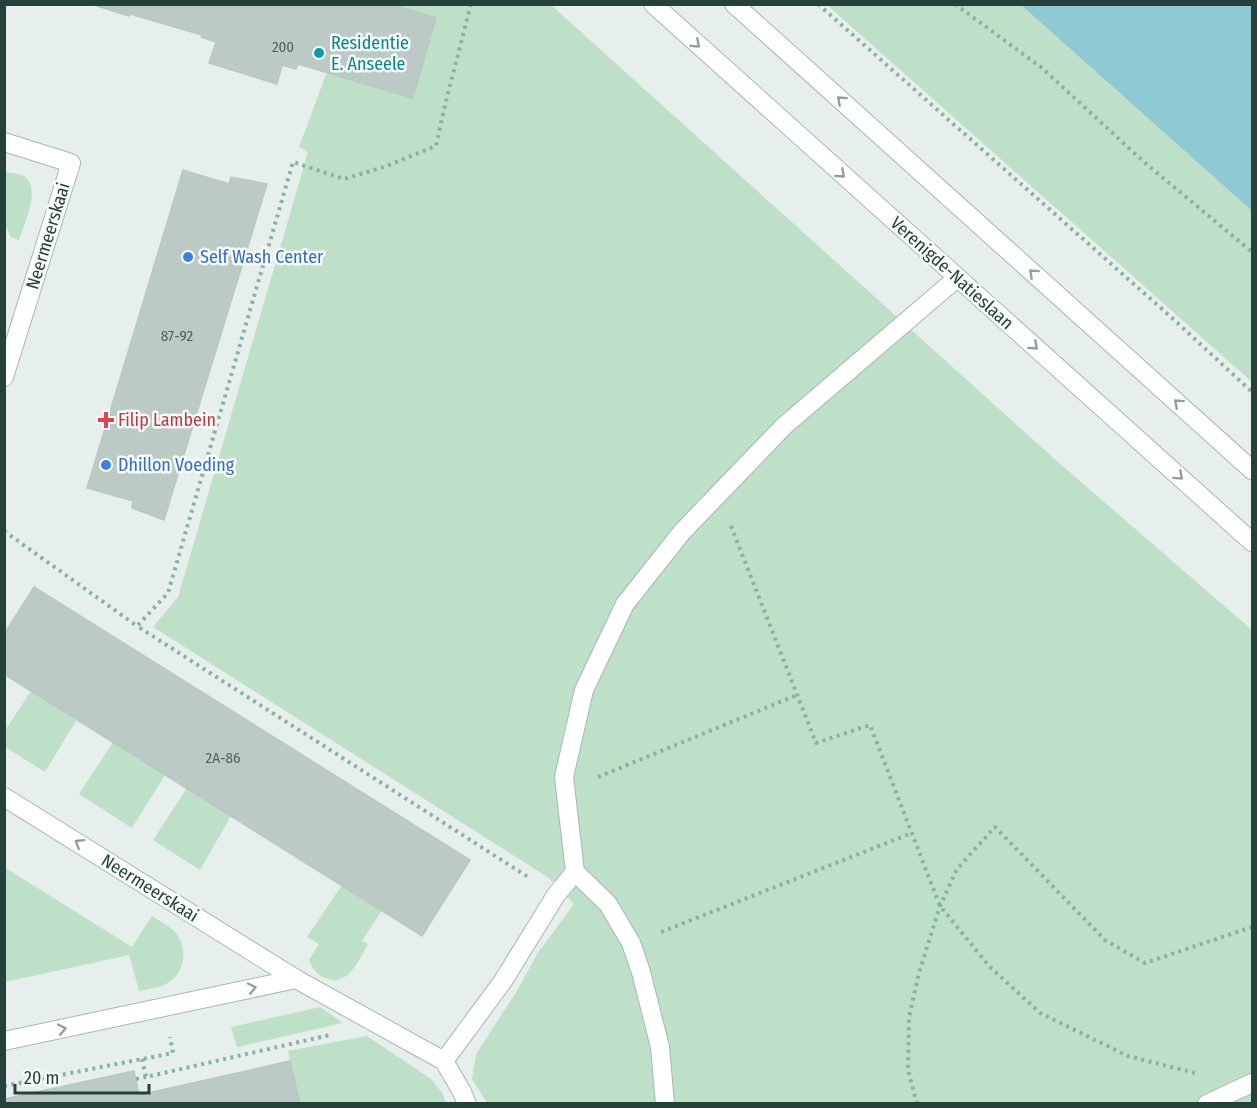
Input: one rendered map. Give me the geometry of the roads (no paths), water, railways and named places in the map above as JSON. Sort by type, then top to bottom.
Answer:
[{"type":"street","name":"Verenigde-Natieslaan","points":[[653,4],[1252,542]]},
{"type":"street","points":[[734,4],[1252,470]]},
{"type":"street","name":"Neermeerskaai","points":[[4,142],[71,163],[4,377]]},
{"type":"street","points":[[664,1104],[660,1047],[641,972],[631,944],[608,904],[575,872],[564,777],[584,690],[624,604],[682,532],[784,426],[957,278]]},
{"type":"street","name":"Neermeerskaai","points":[[4,797],[296,979],[444,1061]]},
{"type":"street","points":[[467,1104],[444,1061],[503,981],[556,895],[575,872]]},
{"type":"street","points":[[4,1041],[296,979]]},
{"type":"street","points":[[1207,1104],[1247,1085]]},
{"type":"water","points":[[1021,5],[1252,5],[1252,211]]},
{"type":"place","name":"Residentie E. Anseele","points":[[319,53]]},
{"type":"place","name":"Self Wash Center","points":[[188,257]]},
{"type":"place","name":"Filip Lambein","points":[[106,420]]},
{"type":"place","name":"Dhillon Voeding","points":[[106,465]]}]
